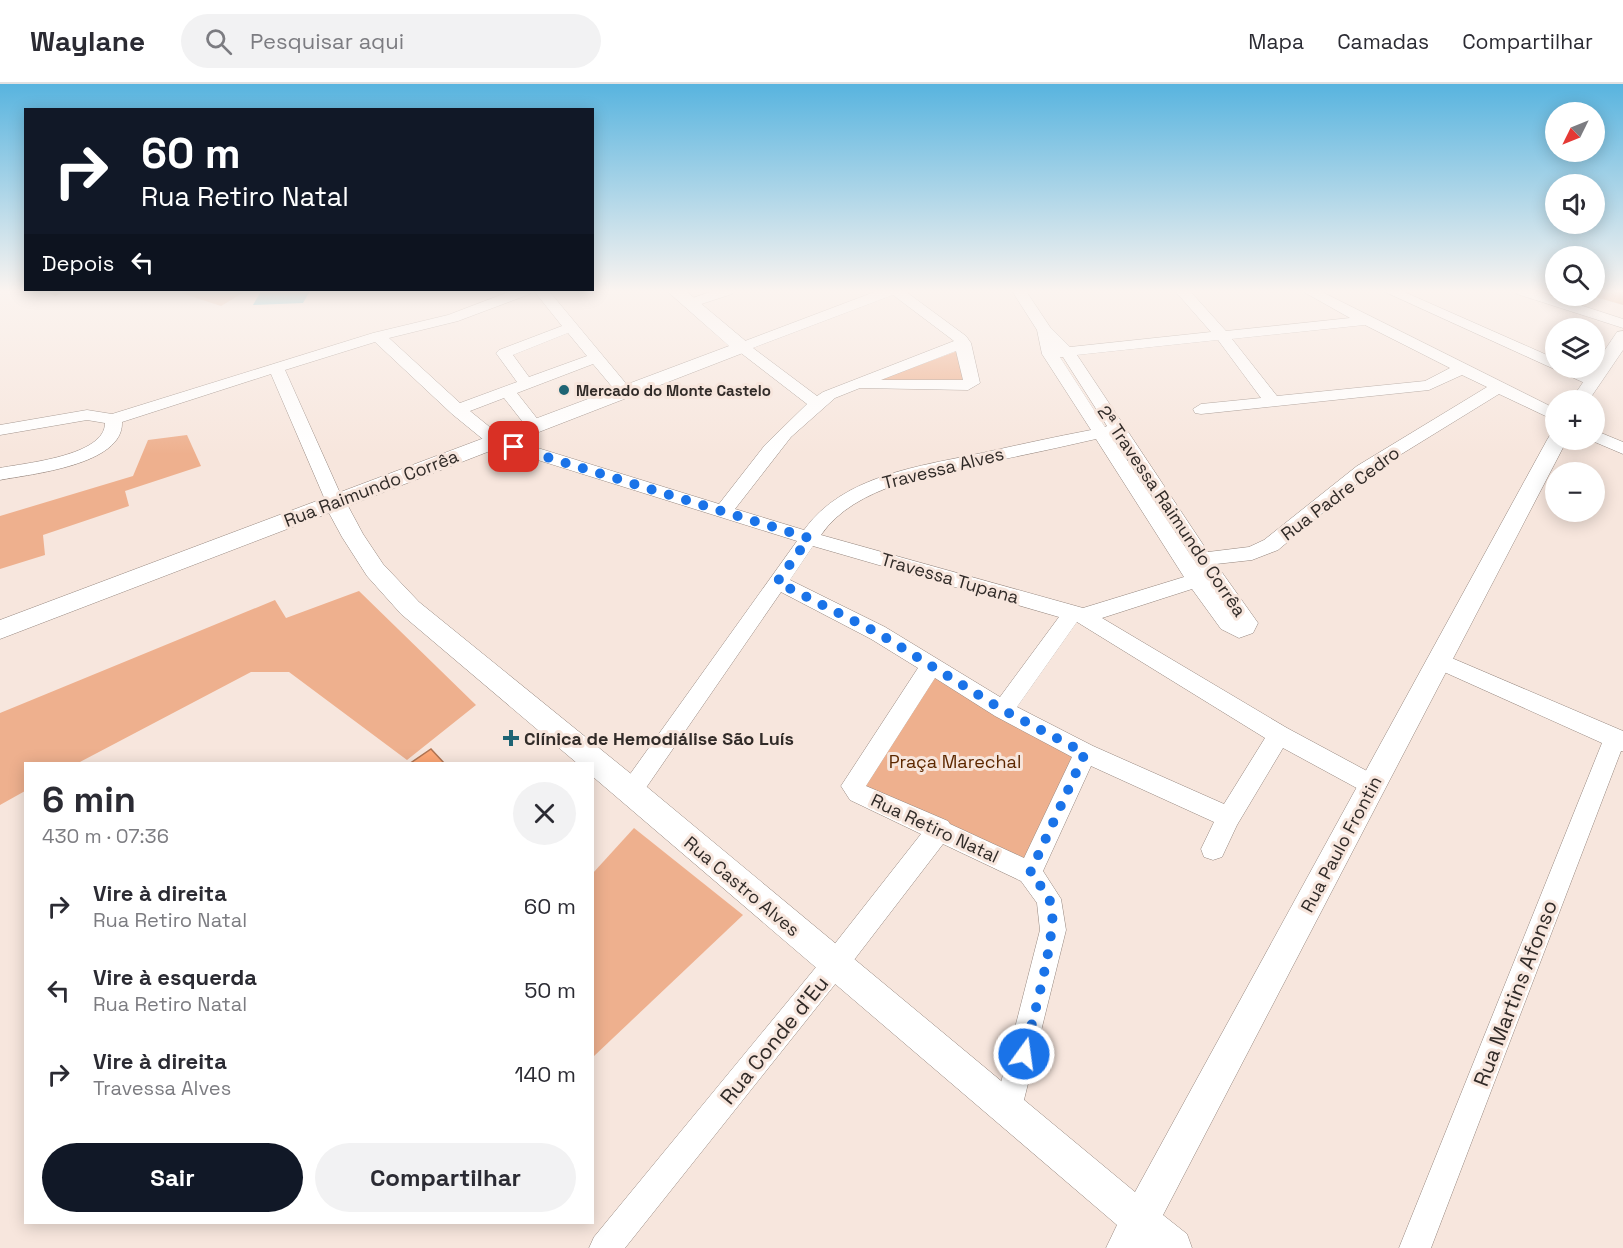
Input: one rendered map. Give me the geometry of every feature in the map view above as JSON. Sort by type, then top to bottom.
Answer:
[{"type":"street","points":[[0,430],[87,415],[114,419],[347,345]]},
{"type":"street","points":[[388,345],[458,410],[496,441]]},
{"type":"street","points":[[524,345],[504,353],[526,384]]},
{"type":"street","points":[[587,345],[625,392]]},
{"type":"street","points":[[742,347],[746,345]]},
{"type":"street","points":[[723,512],[769,452],[816,404],[830,394],[957,345]]},
{"type":"street","points":[[854,386],[971,384],[972,378],[964,345]]},
{"type":"street","name":"2ª Travessa Raimundo Corrêa","points":[[1053,345],[1205,578]]},
{"type":"street","points":[[1058,353],[1124,345]]},
{"type":"street","points":[[1230,345],[1274,402]]},
{"type":"street","points":[[1419,345],[1545,410]]},
{"type":"street","points":[[1512,345],[1545,360]]},
{"type":"street","points":[[1587,390],[1617,345]]},
{"type":"street","points":[[742,347],[816,404]]},
{"type":"street","name":"Rua Raimundo Corrêa","points":[[0,630],[742,347]]},
{"type":"street","points":[[458,410],[597,357]]},
{"type":"street","points":[[276,367],[335,502]]},
{"type":"street","points":[[1201,409],[1430,385],[1463,368]]},
{"type":"street","points":[[1586,378],[1593,381]]},
{"type":"street","name":"Rua Padre Cedro","points":[[1203,559],[1252,553],[1271,545],[1363,470],[1499,387]]},
{"type":"street","points":[[507,391],[535,426]]},
{"type":"street","points":[[0,474],[65,460],[96,450],[109,438],[114,429],[114,419]]},
{"type":"street","name":"2ª Travessa Raimundo Corrêa","points":[[1109,431],[1203,559],[1205,578]]},
{"type":"street","name":"Travessa Alves","points":[[631,791],[819,523],[840,504],[882,483],[924,470],[1109,431]]},
{"type":"street","points":[[1605,440],[1623,449]]},
{"type":"street","name":"Travessa Tupana","points":[[496,441],[809,538],[1077,614],[1279,735],[1372,785]]},
{"type":"street","name":"Rua Paulo Frontin","points":[[1125,1248],[1552,450]]},
{"type":"street","name":"Rua Castro Alves","points":[[335,502],[353,537],[375,570],[410,608],[453,646],[631,791],[1173,1248]]},
{"type":"street","points":[[1003,710],[1077,614],[1205,578]]},
{"type":"street","points":[[777,582],[878,633],[1003,710],[1085,753],[1229,817]]},
{"type":"street","points":[[1440,661],[1619,740]]},
{"type":"street","name":"Rua Retiro Natal","points":[[932,665],[853,786],[858,793],[940,829],[1030,873]]},
{"type":"street","points":[[1213,849],[1229,817],[1279,735]]},
{"type":"street","name":"Rua Martins Afonso","points":[[1415,1248],[1619,740]]},
{"type":"street","points":[[1009,1110],[1053,930],[1052,906],[1045,892],[1030,873],[1085,753]]},
{"type":"street","name":"Rua Conde d'Eu","points":[[605,1248],[835,964],[940,829]]},
{"type":"green space","points":[[960,350],[970,383],[872,383]]},
{"type":"green space","points":[[187,435],[201,466],[125,491],[129,506],[43,535],[45,555],[0,569],[0,516],[133,476],[148,440]]},
{"type":"green space","points":[[359,591],[476,705],[407,760],[289,672],[251,672],[80,762],[24,762],[24,792],[0,805],[0,713],[275,600],[286,618]]},
{"type":"green space","name":"Praça Marechal","points":[[932,673],[1077,754],[1023,865],[860,787]]},
{"type":"green space","points":[[634,828],[743,915],[594,1056],[594,872]]},
{"type":"building","points":[[431,749],[443,762],[412,762]]},
{"type":"place","name":"Mercado do Monte Castelo","points":[[564,390]]},
{"type":"place","name":"Clínica de Hemodiálise São Luís","points":[[511,738]]},
{"type":"route","points":[[514,447],[809,538],[777,582],[878,633],[932,665],[958,684],[1085,753],[1030,873],[1045,892],[1052,906],[1053,930],[1024,1054]]}]
